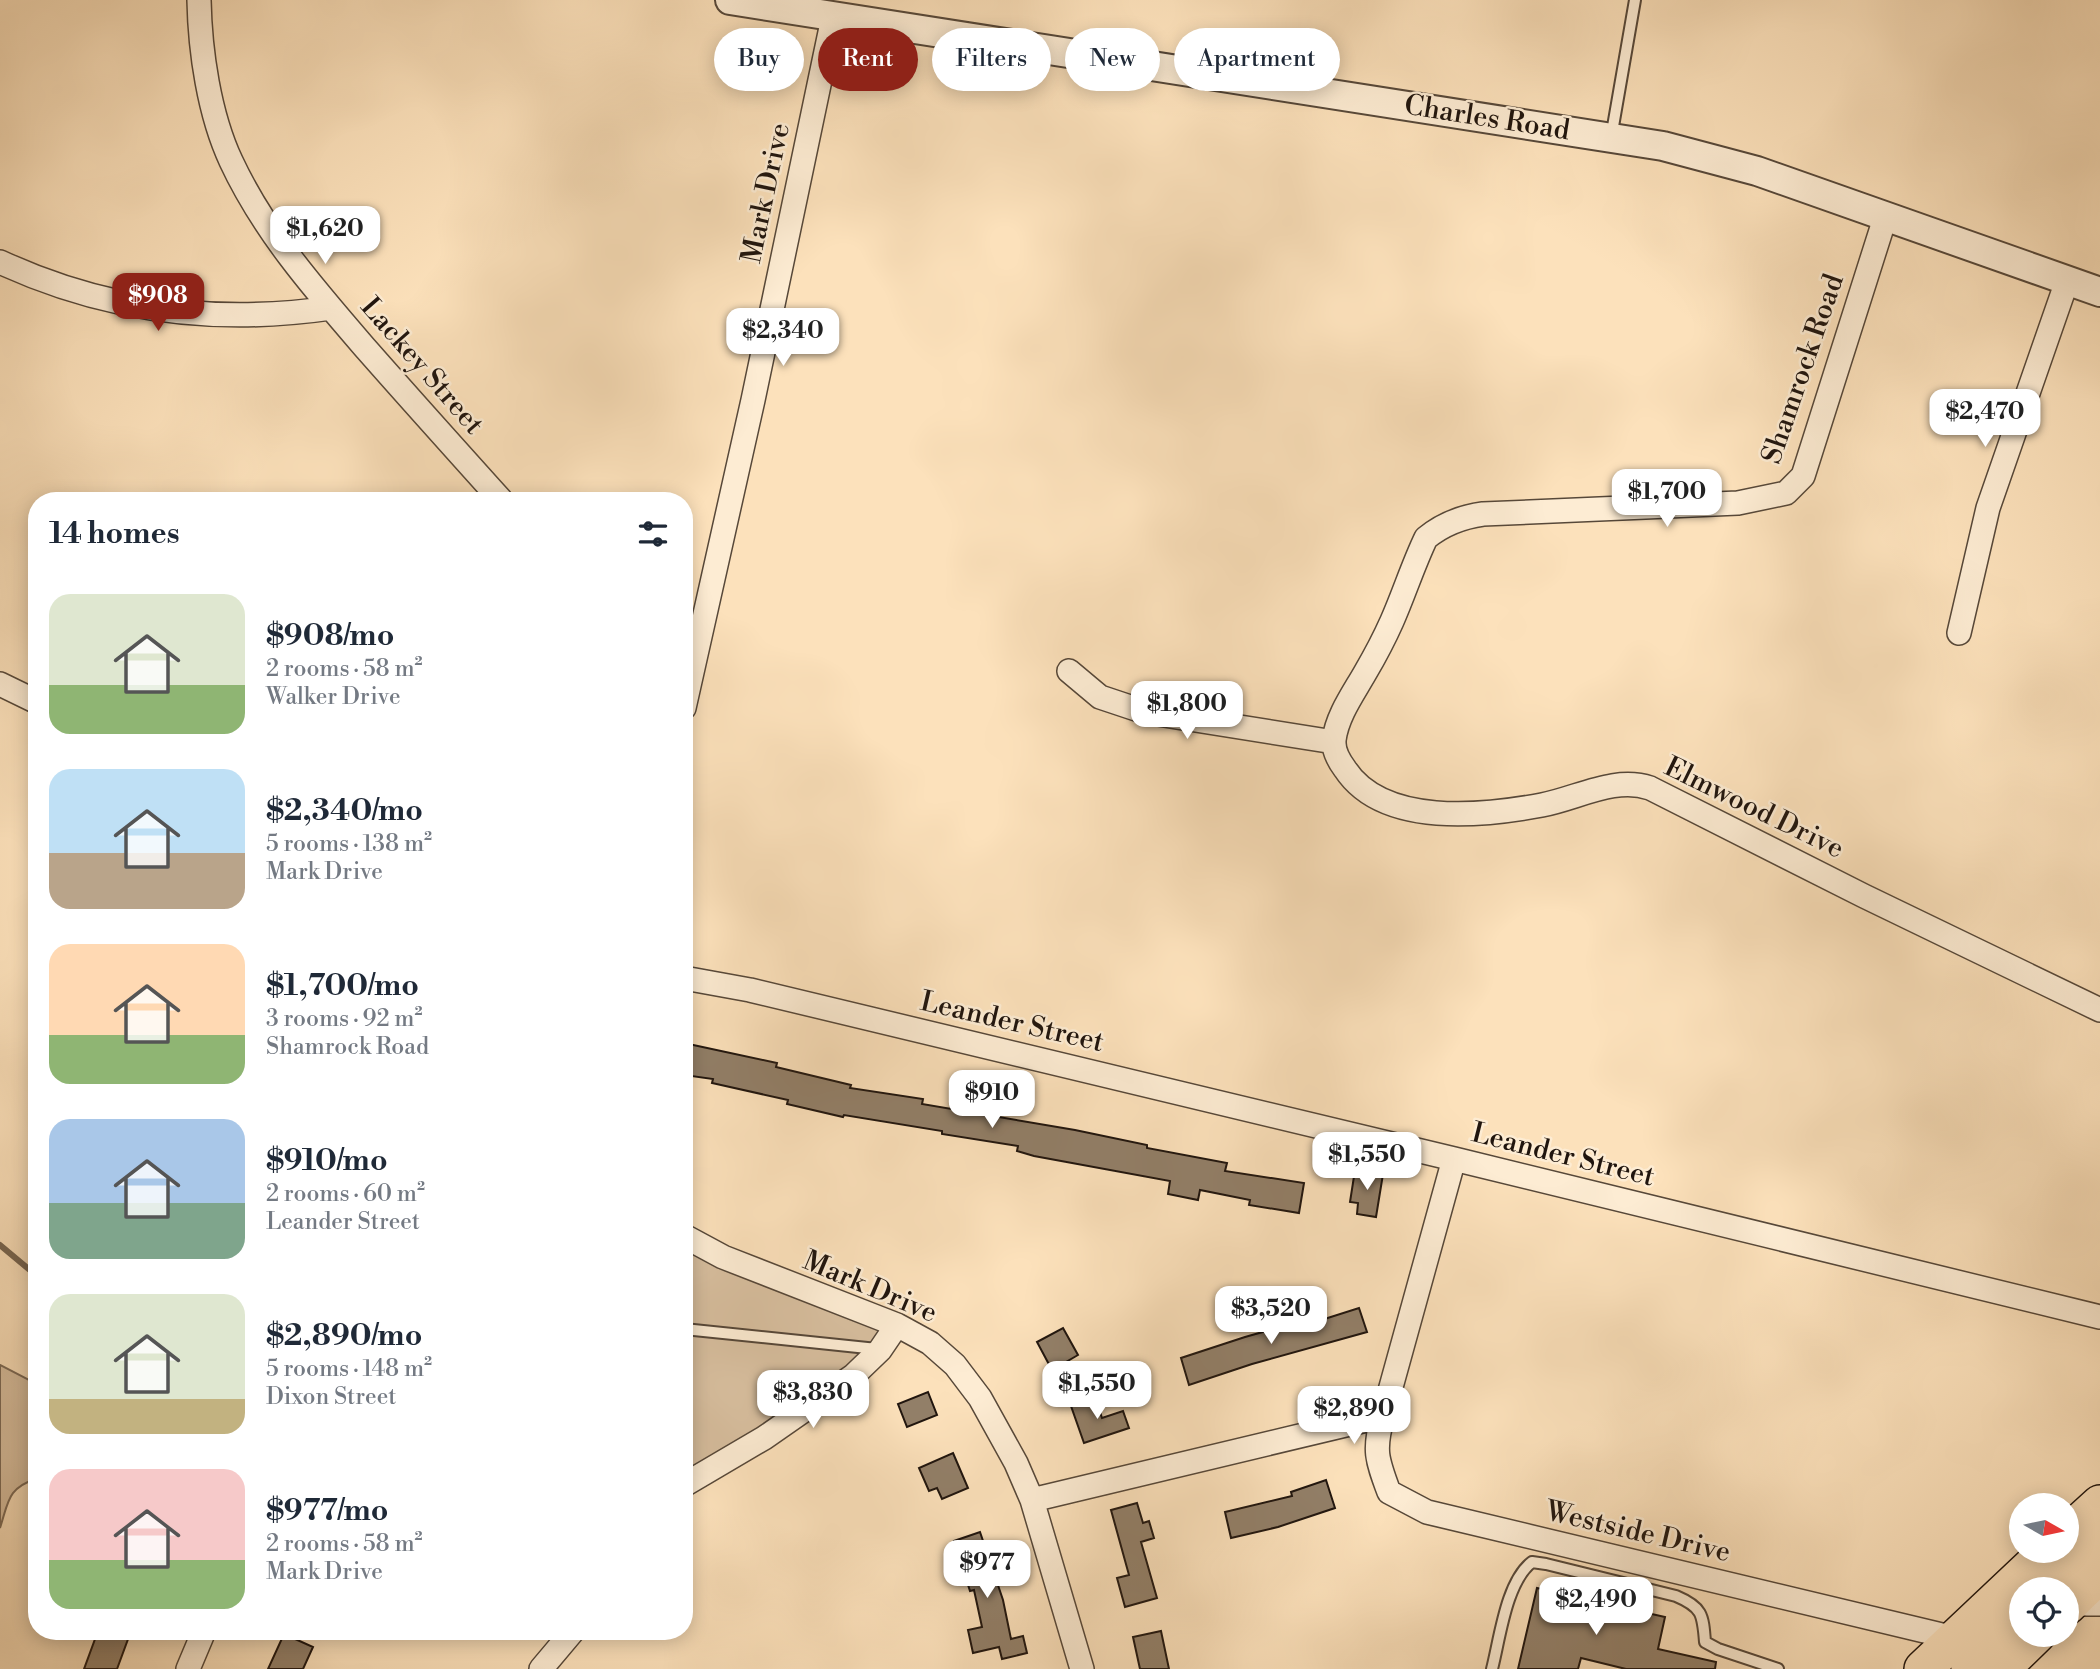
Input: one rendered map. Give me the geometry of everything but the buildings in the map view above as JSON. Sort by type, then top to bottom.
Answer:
[{"type":"highway","points":[[2079,1523],[2100,1504]]},
{"type":"highway","points":[[2079,1582],[2100,1536]]},
{"type":"highway","points":[[1962,1653],[2038,1563]]},
{"type":"highway","points":[[2079,1593],[2100,1574]]},
{"type":"highway","points":[[1923,1669],[1962,1653],[1982,1651],[2009,1625]]},
{"type":"highway","points":[[2001,1669],[2024,1647]]},
{"type":"street","name":"Lackey Street","points":[[199,0],[200,28],[211,100],[229,158],[254,205],[331,308],[494,492]]},
{"type":"street","name":"Charles Road","points":[[742,1],[833,18],[1663,146],[1757,171],[2100,292]]},
{"type":"street","name":"Mark Drive","points":[[693,635],[756,387],[833,18]]},
{"type":"street","name":"Shamrock Road","points":[[1334,742],[1341,715],[1392,620],[1419,552],[1426,538],[1437,529],[1462,517],[1483,514],[1738,503],[1786,493],[1803,476],[1885,218]]},
{"type":"street","points":[[0,261],[40,280],[95,297],[160,311],[224,316],[286,315],[331,308]]},
{"type":"street","points":[[1959,633],[1988,508],[2067,281]]},
{"type":"street","points":[[1069,671],[1100,697],[1145,712],[1334,742]]},
{"type":"street","points":[[0,684],[28,698]]},
{"type":"street","name":"Elmwood Drive","points":[[1334,742],[1337,758],[1352,781],[1373,797],[1396,805],[1437,813],[1490,813],[1545,804],[1621,784],[1636,783],[2100,1010]]},
{"type":"street","name":"Leander Street","points":[[693,980],[750,990],[1454,1159],[2100,1318]]},
{"type":"street","name":"Westside Drive","points":[[1454,1159],[1377,1437],[1377,1459],[1389,1492],[1427,1512],[1536,1538],[1962,1653]]},
{"type":"street","name":"Mark Drive","points":[[693,1241],[723,1257],[897,1325],[930,1343],[955,1364],[1000,1432],[1032,1500],[1082,1669]]},
{"type":"street","points":[[693,1480],[764,1438],[853,1376],[880,1350],[897,1325]]},
{"type":"street","points":[[1032,1500],[1383,1416]]},
{"type":"street","points":[[188,1669],[200,1640]]},
{"type":"street","points":[[541,1669],[565,1640]]},
{"type":"lane","points":[[1611,138],[1635,0]]},
{"type":"lane","points":[[693,1330],[880,1350]]},
{"type":"lane","points":[[1532,1562],[1536,1538]]},
{"type":"lane","points":[[1492,1669],[1514,1585],[1521,1570],[1532,1562],[1650,1590],[1693,1604],[1701,1612],[1705,1642],[1761,1667],[1778,1669]]},
{"type":"shaded area","points":[[693,1240],[897,1325],[880,1350],[693,1479]]},
{"type":"shaded area","points":[[0,1365],[28,1379],[28,1482],[14,1491],[0,1528]]},
{"type":"waterway","points":[[0,1245],[28,1268]]}]
